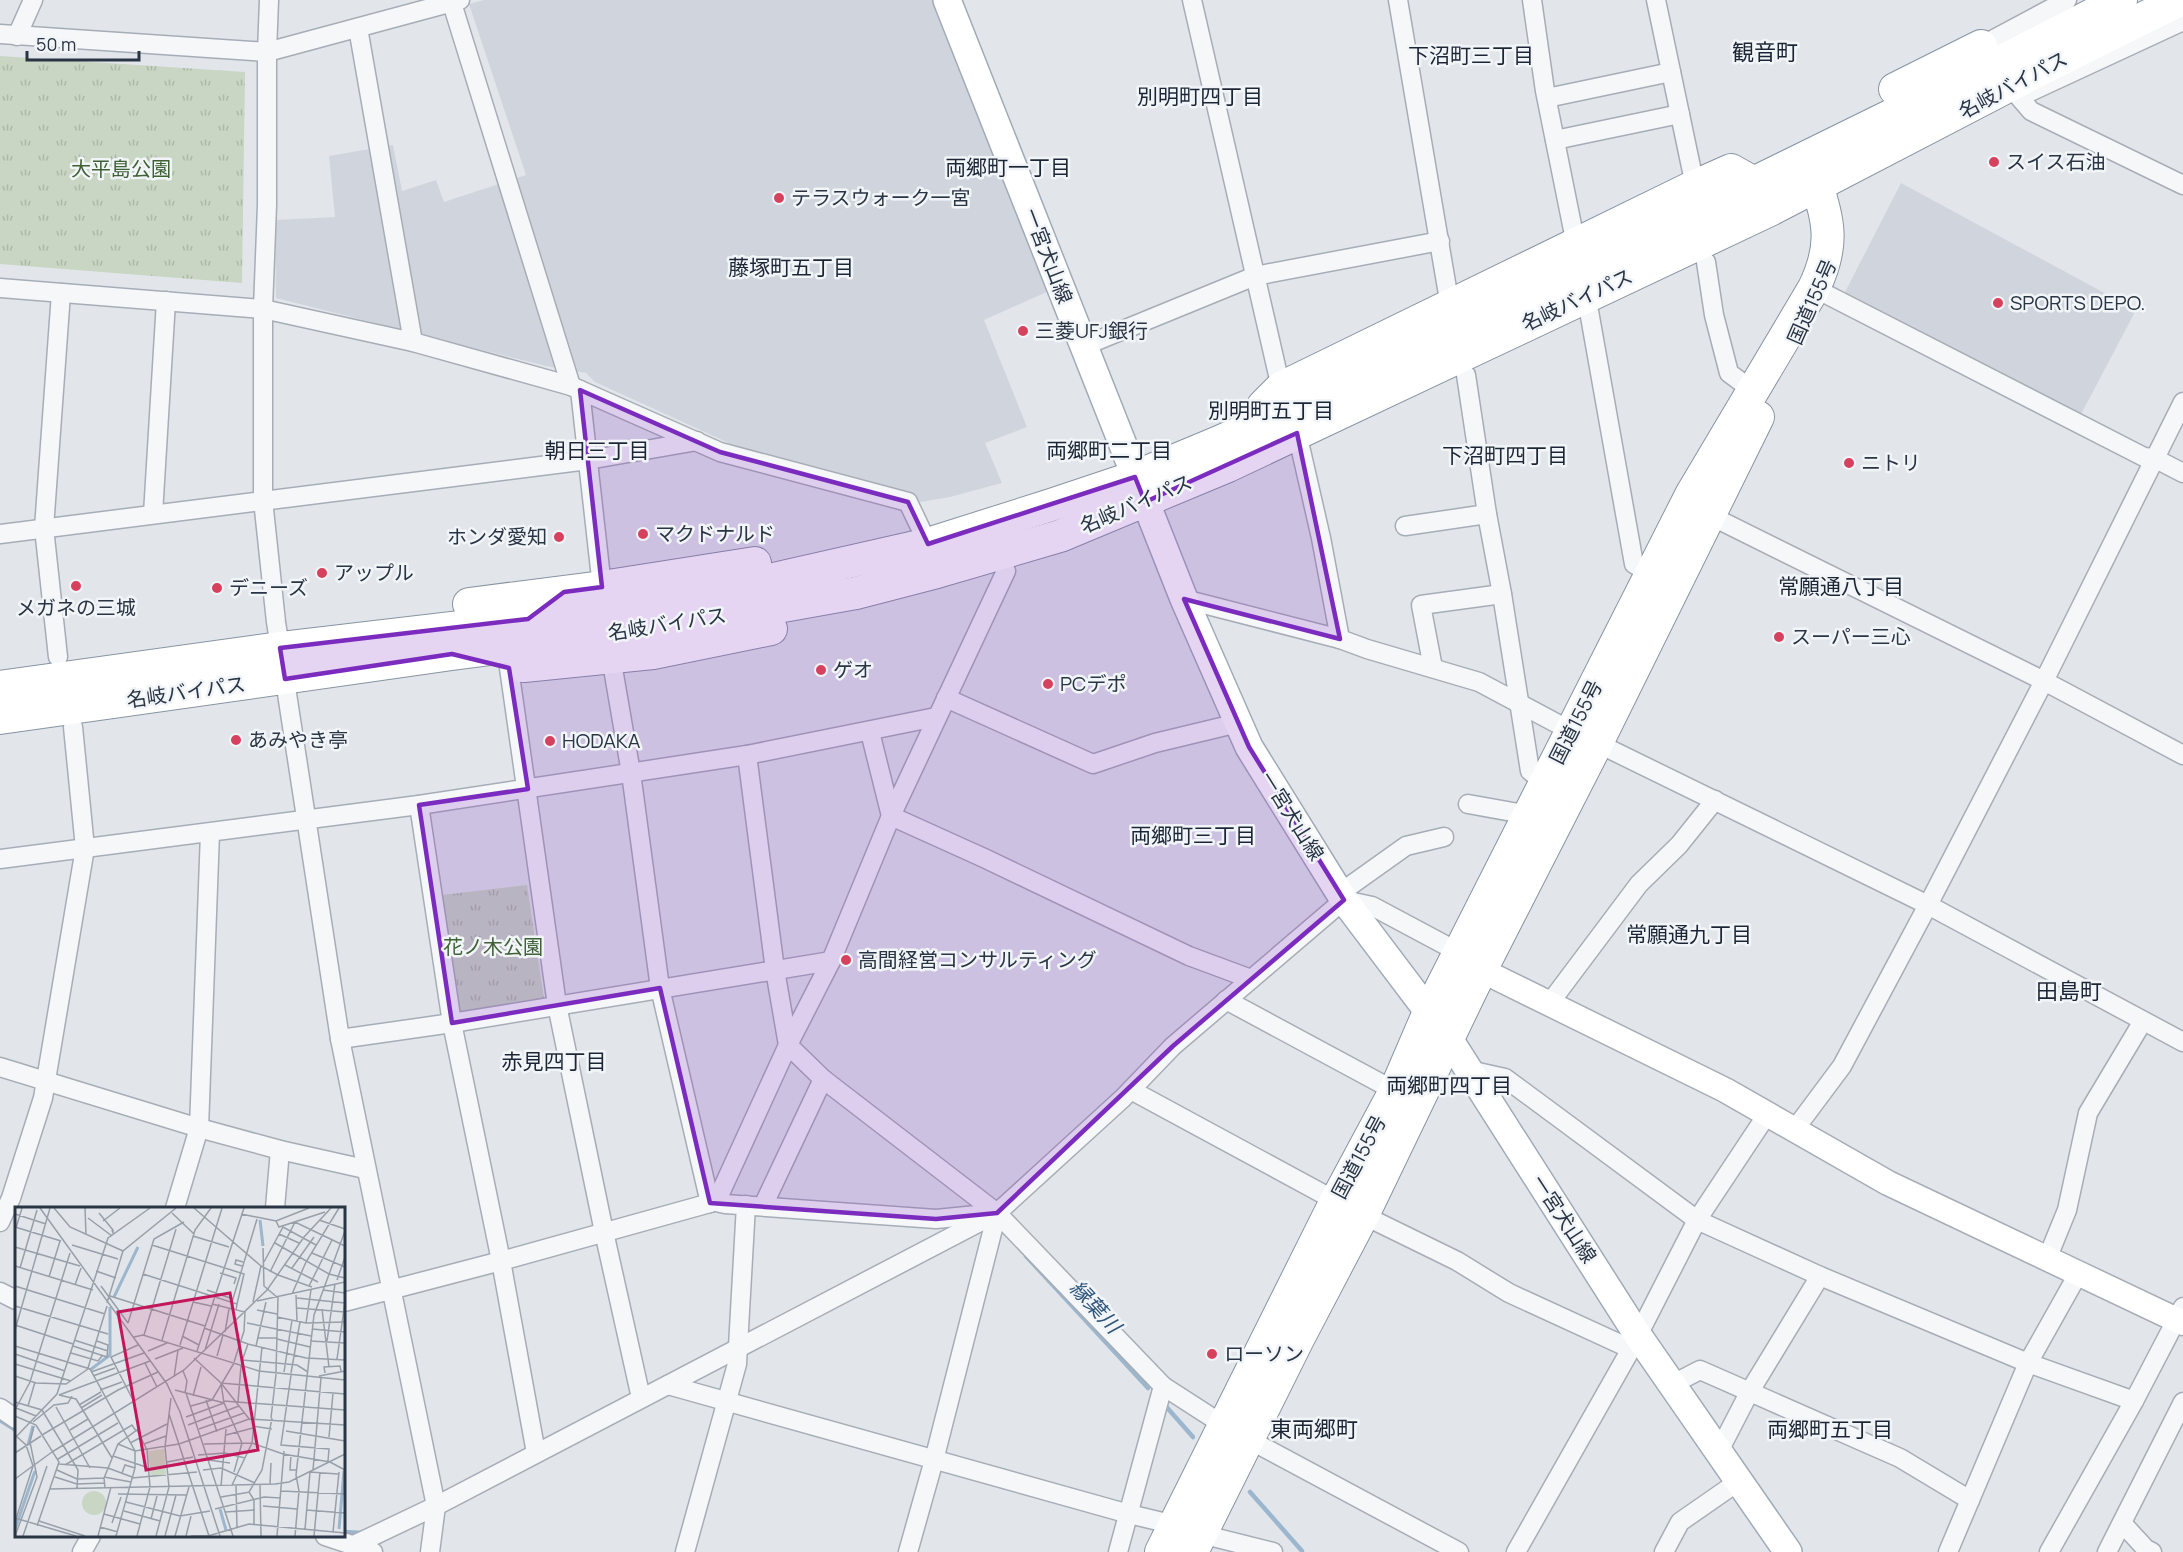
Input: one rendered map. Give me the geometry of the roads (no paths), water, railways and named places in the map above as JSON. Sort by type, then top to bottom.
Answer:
[{"type":"highway","name":"名岐バイパス","points":[[0,718],[682,624],[856,593],[1060,536],[1219,442],[1312,400],[1856,132],[1995,52],[2121,0]]},
{"type":"highway","name":"名岐バイパス","points":[[0,685],[694,597],[928,544],[1140,489],[1306,429],[2005,97],[2039,70],[2181,0]]},
{"type":"highway","name":"国道155号","points":[[1349,1208],[1429,1012],[1470,962],[1584,737],[1709,515],[1820,291],[1835,251],[1834,207],[1808,156]]},
{"type":"highway","points":[[1258,424],[1263,406],[1281,388],[1695,186],[1731,170],[1754,183]]},
{"type":"highway","name":"国道155号","points":[[1183,1541],[1349,1208],[1449,1040],[1470,962],[1529,815],[1545,783],[1584,737],[1651,574],[1691,495],[1823,270],[1828,254],[1829,234],[1822,184]]},
{"type":"highway","points":[[1306,429],[1345,432],[1466,375],[1589,311],[1706,262],[1761,234],[1770,210]]},
{"type":"highway","points":[[452,654],[509,668],[653,653],[855,612],[1006,571],[1029,561],[1060,536]]},
{"type":"highway","points":[[331,642],[342,627],[363,617],[602,587],[798,558],[849,562]]},
{"type":"highway","points":[[528,619],[564,592]]},
{"type":"highway","points":[[653,653],[682,624]]},
{"type":"highway","points":[[0,665],[46,659],[77,659],[110,672]]},
{"type":"highway","points":[[0,685],[46,659]]},
{"type":"highway","points":[[0,738],[202,707],[233,685]]},
{"type":"main road","name":"一宮犬山線","points":[[947,0],[1184,599],[1249,747],[1342,897],[1429,1012],[1469,1070],[1634,1341],[1673,1384],[1788,1552]]},
{"type":"street","points":[[8,35],[33,0]]},
{"type":"street","points":[[269,0],[267,205],[263,309],[263,500],[280,648],[340,1039],[436,1506],[430,1552]]},
{"type":"street","points":[[1192,0],[1281,388]]},
{"type":"street","points":[[1398,0],[1450,306]]},
{"type":"street","points":[[1532,0],[1547,98],[1576,245]]},
{"type":"street","points":[[1656,0],[1695,186]]},
{"type":"street","points":[[1995,52],[2067,0]]},
{"type":"street","points":[[8,35],[267,52],[455,1],[576,388],[588,460],[602,587]]},
{"type":"street","points":[[2005,97],[2183,21]]},
{"type":"street","points":[[358,28],[412,342]]},
{"type":"street","points":[[1547,98],[1671,72]]},
{"type":"street","points":[[2005,97],[2183,185]]},
{"type":"street","points":[[1555,140],[1680,114]]},
{"type":"street","points":[[1084,346],[1255,276],[1440,241]]},
{"type":"street","points":[[1706,262],[1714,315],[1729,373],[1752,390]]},
{"type":"street","points":[[0,288],[263,309],[412,342],[576,388],[720,452],[908,502],[928,544]]},
{"type":"street","points":[[1820,291],[2144,457],[2154,458],[2183,473]]},
{"type":"street","points":[[46,659],[44,528],[61,293]]},
{"type":"street","points":[[153,514],[166,301]]},
{"type":"street","points":[[1589,311],[1634,564],[1651,574]]},
{"type":"street","points":[[1466,375],[1486,514],[1502,594],[1517,701],[1530,771],[1545,783]]},
{"type":"street","points":[[1796,1129],[1842,1066],[1928,905],[2044,681],[2183,402]]},
{"type":"street","points":[[1306,429],[1321,538],[1340,639]]},
{"type":"street","points":[[0,534],[588,460],[698,441]]},
{"type":"street","points":[[1405,526],[1486,514]]},
{"type":"street","points":[[1709,515],[2044,681],[2183,755]]},
{"type":"street","points":[[345,1302],[501,1261],[711,1202],[718,1198],[788,1045],[831,961],[891,816],[1006,571]]},
{"type":"street","points":[[1433,668],[1421,605],[1502,594]]},
{"type":"street","points":[[1184,599],[1340,639],[1479,682],[1584,737],[1928,905],[2183,1042]]},
{"type":"street","points":[[611,657],[631,773],[660,988],[711,1202]]},
{"type":"street","points":[[509,668],[557,1005],[641,1398]]},
{"type":"street","points":[[946,698],[1093,764],[1155,743],[1238,723]]},
{"type":"street","points":[[0,860],[419,806],[747,754],[870,732],[936,717]]},
{"type":"street","points":[[0,1222],[11,1198],[43,1098],[85,848],[73,727]]},
{"type":"street","points":[[870,732],[891,816]]},
{"type":"street","points":[[747,754],[788,1045],[823,1079],[997,1213],[1163,1386],[1236,1432],[1459,1552]]},
{"type":"street","points":[[1549,1004],[1639,884],[1679,845],[1715,801]]},
{"type":"street","points":[[1468,804],[1529,815]]},
{"type":"street","points":[[419,806],[452,1023],[501,1261],[536,1453]]},
{"type":"street","points":[[891,816],[1189,956],[1251,979]]},
{"type":"street","points":[[175,1207],[199,1128],[210,833]]},
{"type":"street","points":[[340,1543],[436,1506],[997,1213],[1131,1090],[1173,1046],[1342,897],[1406,846],[1444,837]]},
{"type":"street","points":[[1342,897],[1372,906],[1549,1004],[1725,1090],[1888,1183],[2078,1274],[2181,1317],[2051,1552]]},
{"type":"street","points":[[340,1039],[831,961]]},
{"type":"street","points":[[1226,1000],[1395,1091]]},
{"type":"street","points":[[2047,1258],[2067,1210],[2088,1113],[2144,1021]]},
{"type":"street","points":[[0,1067],[199,1128],[280,1150],[365,1169]]},
{"type":"street","points":[[1469,1070],[1505,1078],[1696,1220],[1820,1276],[2028,1363],[2134,1401]]},
{"type":"street","points":[[686,1552],[737,1364],[755,1206],[823,1079]]},
{"type":"street","points":[[1131,1090],[1349,1208],[1457,1261],[1509,1293],[1634,1341]]},
{"type":"street","points":[[1516,1552],[1634,1341],[1696,1220],[1768,1113]]},
{"type":"street","points":[[275,1207],[280,1150]]},
{"type":"street","points":[[711,1202],[936,1219],[997,1213]]},
{"type":"street","points":[[908,1552],[997,1213]]},
{"type":"street","points":[[1948,1552],[2028,1363],[2078,1274]]},
{"type":"street","points":[[1719,1451],[1750,1391],[1820,1276]]},
{"type":"street","points":[[0,1292],[15,1300]]},
{"type":"street","points":[[1673,1384],[1700,1370],[1900,1458],[1970,1500]]},
{"type":"street","points":[[668,1385],[1129,1514],[1183,1541],[1273,1552]]},
{"type":"street","points":[[1118,1552],[1163,1386]]},
{"type":"street","points":[[2107,1552],[2183,1402]]},
{"type":"street","points":[[0,1408],[15,1418]]},
{"type":"street","points":[[1664,1552],[1680,1522],[1739,1481]]},
{"type":"street","points":[[2122,1523],[2146,1549],[2152,1552]]},
{"type":"street","points":[[82,1552],[90,1537]]},
{"type":"street","points":[[340,1543],[373,1552]]},
{"type":"waterway","name":"縁葉川","points":[[1026,1256],[1148,1388]]},
{"type":"waterway","name":"縁葉川","points":[[1163,1403],[1193,1437]]},
{"type":"waterway","name":"縁葉川","points":[[0,1420],[15,1429]]},
{"type":"waterway","name":"縁葉川","points":[[1250,1492],[1302,1551]]},
{"type":"waterway","name":"縁葉川","points":[[345,1532],[362,1533]]},
{"type":"place","name":"スイス石油","points":[[1994,162]]},
{"type":"place","name":"テラスウォーク一宮","points":[[779,198]]},
{"type":"place","name":"SPORTS DEPO.","points":[[1998,303]]},
{"type":"place","name":"三菱UFJ銀行","points":[[1023,331]]},
{"type":"place","name":"ニトリ","points":[[1849,463]]},
{"type":"place","name":"マクドナルド","points":[[643,534]]},
{"type":"place","name":"ホンダ愛知","points":[[559,537]]},
{"type":"place","name":"アップル","points":[[322,573]]},
{"type":"place","name":"メガネの三城","points":[[76,586]]},
{"type":"place","name":"デニーズ","points":[[217,588]]},
{"type":"place","name":"スーパー三心","points":[[1779,637]]},
{"type":"place","name":"ゲオ","points":[[821,670]]},
{"type":"place","name":"PCデポ","points":[[1048,684]]},
{"type":"place","name":"あみやき亭","points":[[236,740]]},
{"type":"place","name":"HODAKA","points":[[550,741]]},
{"type":"place","name":"高間経営コンサルティング","points":[[846,960]]},
{"type":"place","name":"ローソン","points":[[1212,1354]]},
{"type":"district","name":"観音町","points":[[1765,52]]},
{"type":"district","name":"下沼町三丁目","points":[[1471,56]]},
{"type":"district","name":"別明町四丁目","points":[[1200,97]]},
{"type":"district","name":"両郷町一丁目","points":[[1008,168]]},
{"type":"district","name":"藤塚町五丁目","points":[[791,268]]},
{"type":"district","name":"別明町五丁目","points":[[1271,411]]},
{"type":"district","name":"朝日三丁目","points":[[597,451]]},
{"type":"district","name":"両郷町二丁目","points":[[1109,451]]},
{"type":"district","name":"下沼町四丁目","points":[[1505,456]]},
{"type":"district","name":"常願通八丁目","points":[[1841,587]]},
{"type":"district","name":"両郷町三丁目","points":[[1193,836]]},
{"type":"district","name":"常願通九丁目","points":[[1689,935]]},
{"type":"district","name":"田島町","points":[[2069,991]]},
{"type":"district","name":"赤見四丁目","points":[[554,1062]]},
{"type":"district","name":"両郷町四丁目","points":[[1449,1086]]},
{"type":"district","name":"東両郷町","points":[[1314,1429]]},
{"type":"district","name":"両郷町五丁目","points":[[1830,1430]]},
{"type":"park label","name":"大平島公園","points":[[121,169]]},
{"type":"park label","name":"花ノ木公園","points":[[493,947]]}]
